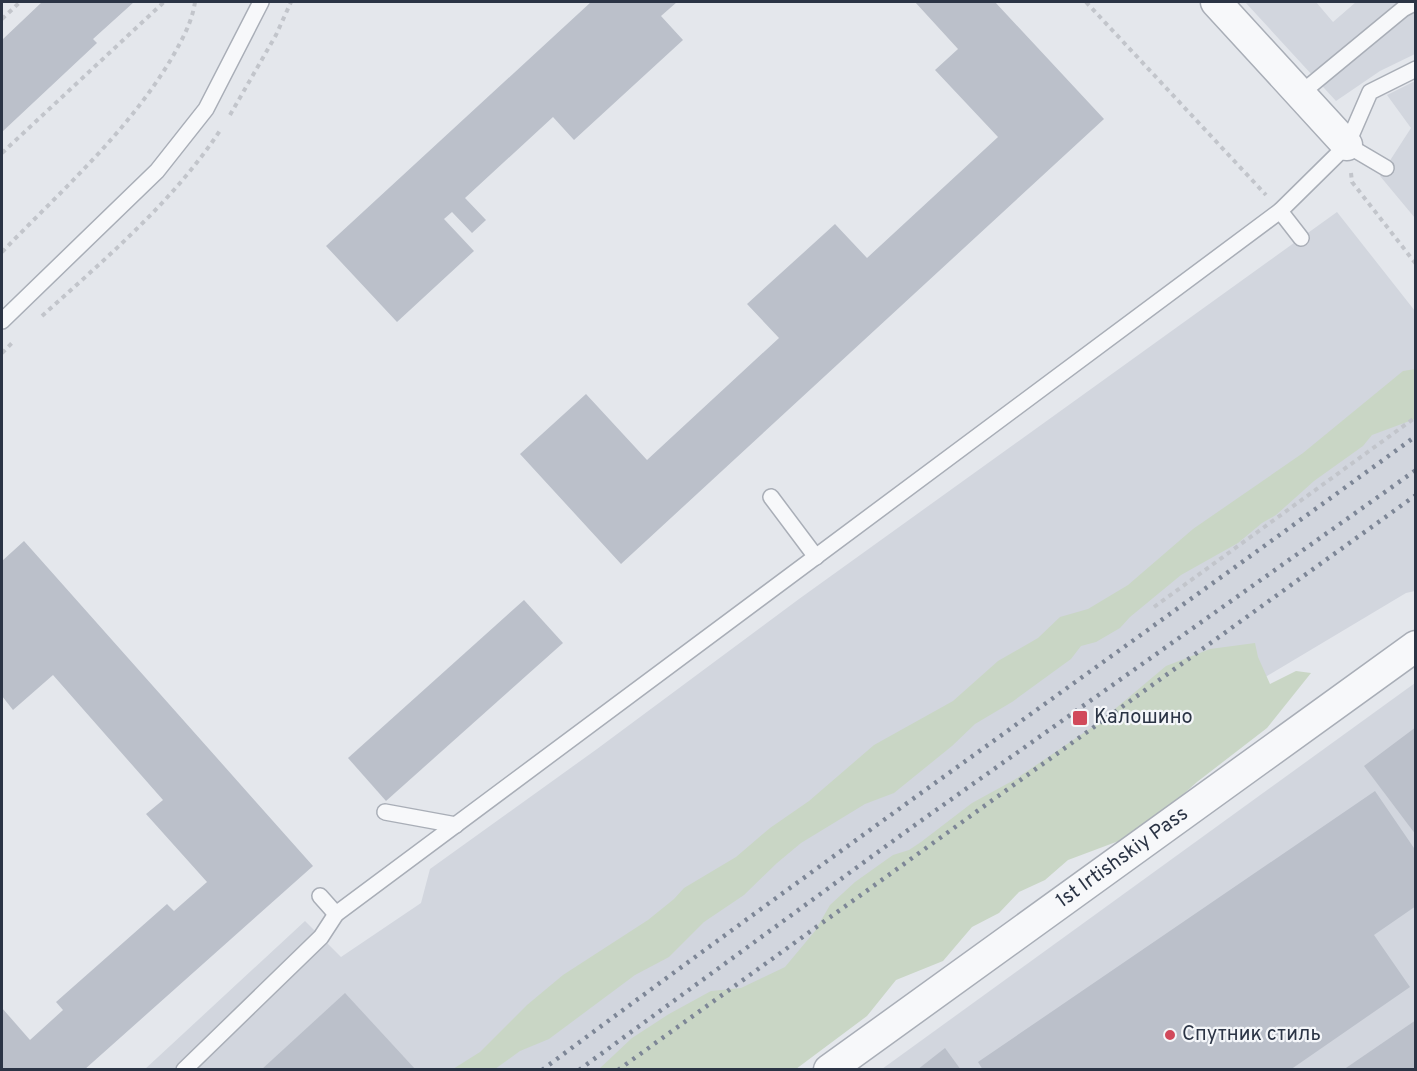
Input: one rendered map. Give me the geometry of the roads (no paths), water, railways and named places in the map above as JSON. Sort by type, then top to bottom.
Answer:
[{"type":"street","points":[[1216,2],[1347,146]]},
{"type":"street","name":"1st Irtishskiy Pass","points":[[829,1070],[1416,646]]},
{"type":"lane","points":[[2,321],[157,171],[206,109],[261,2]]},
{"type":"lane","points":[[1300,94],[1403,9],[1416,2]]},
{"type":"lane","points":[[184,1070],[321,937],[336,914],[1280,211],[1347,146],[1370,92],[1416,69]]},
{"type":"lane","points":[[1347,146],[1386,168]]},
{"type":"lane","points":[[1280,211],[1301,238]]},
{"type":"lane","points":[[771,497],[816,557]]},
{"type":"lane","points":[[386,812],[456,825]]},
{"type":"lane","points":[[320,896],[336,914]]},
{"type":"railway","points":[[542,1070],[1416,436]]},
{"type":"railway","points":[[579,1070],[915,825],[1416,470]]},
{"type":"railway","points":[[618,1070],[1416,495]]},
{"type":"place","name":"Калошино","points":[[1080,718]]},
{"type":"place","name":"Спутник стиль","points":[[1170,1035]]}]
